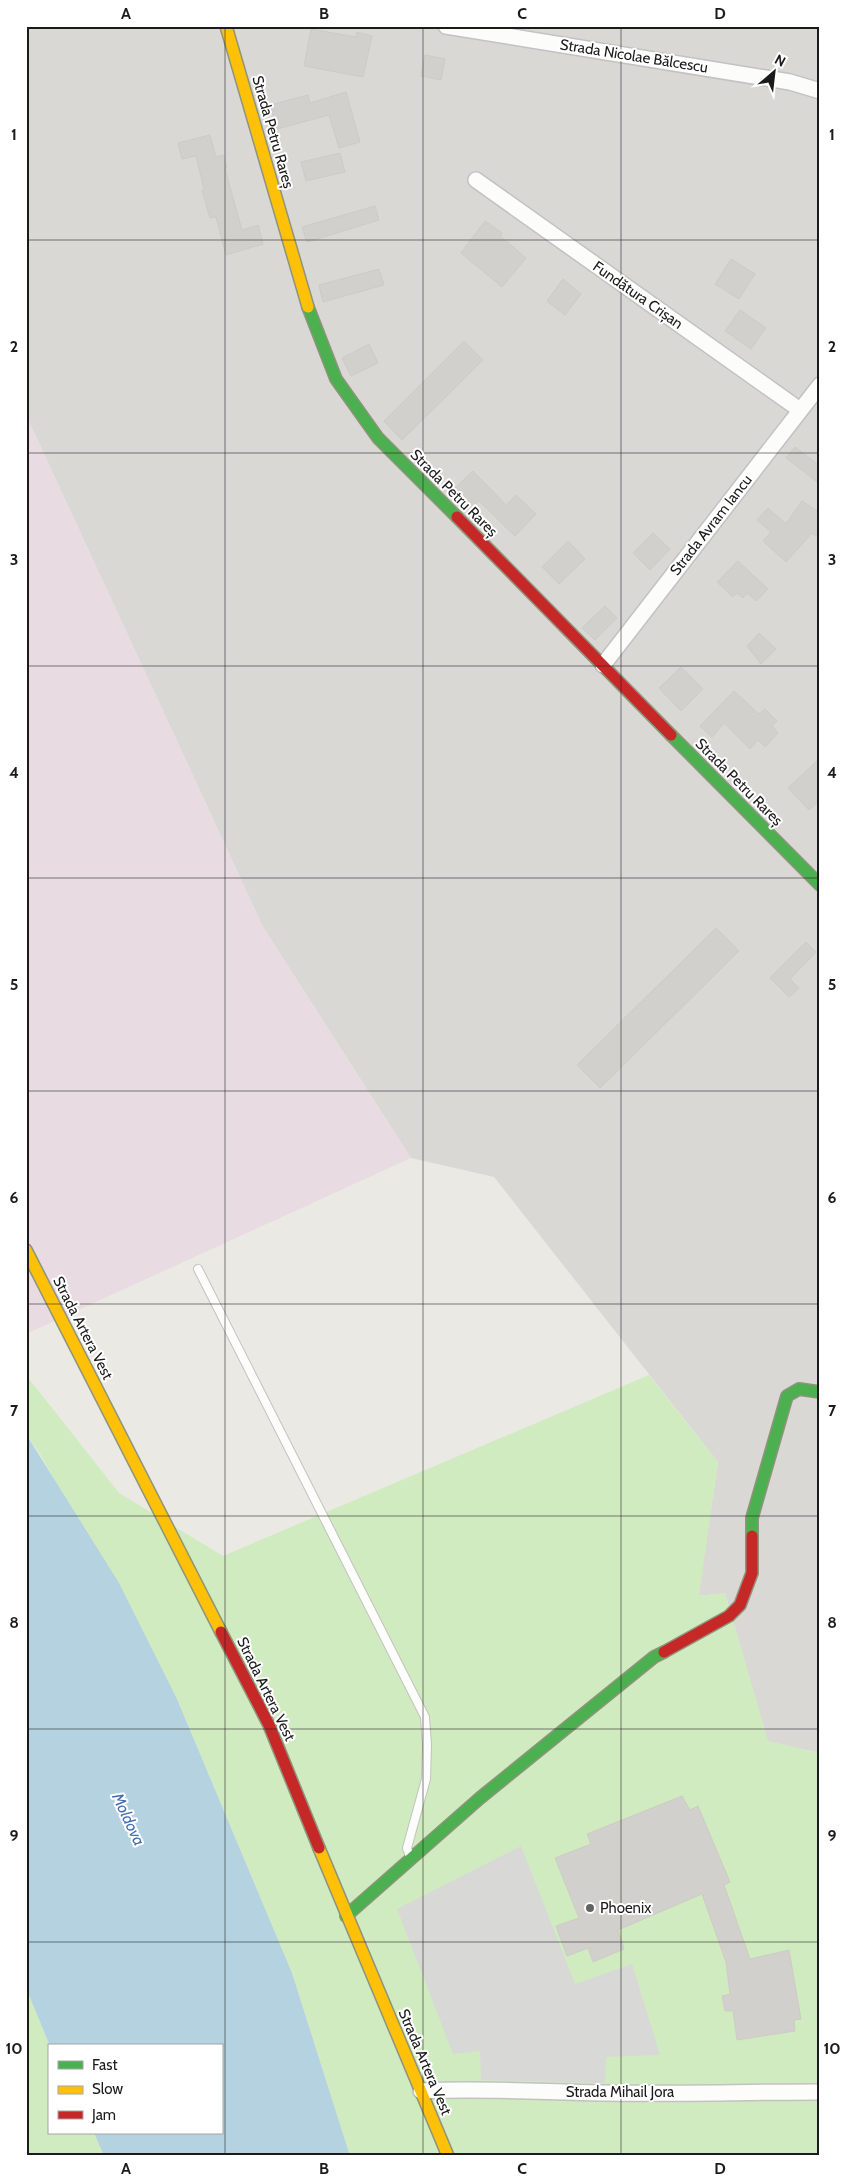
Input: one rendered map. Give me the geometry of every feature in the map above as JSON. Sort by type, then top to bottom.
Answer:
[{"type":"street","name":"Strada Petru Rareș","points":[[226,26],[312,319],[336,379],[378,438],[820,885]]},
{"type":"street","name":"Strada Nicolae Bălcescu","points":[[446,26],[790,82],[820,90]]},
{"type":"street","name":"Fundătura Crișan","points":[[476,180],[800,410]]},
{"type":"street","name":"Strada Avram Iancu","points":[[603,665],[820,385]]},
{"type":"street","name":"Strada Artera Vest","points":[[26,1250],[269,1725],[346,1916],[448,2156]]},
{"type":"street","points":[[346,1916],[410,1857],[654,1657],[729,1616],[740,1605],[752,1573],[752,1518],[787,1396],[795,1389],[802,1388],[820,1392]]},
{"type":"street","name":"Strada Mihail Jora","points":[[421,2092],[478,2089],[620,2093],[820,2092]]},
{"type":"lane","points":[[198,1269],[424,1717],[427,1745],[426,1779],[407,1848],[410,1857]]},
{"type":"shaded area","points":[[26,26],[820,26],[820,1753],[768,1742],[725,1593],[698,1596],[718,1462],[494,1177],[411,1158],[263,927],[26,415]]},
{"type":"shaded area","points":[[26,415],[263,927],[411,1158],[26,1334]]},
{"type":"shaded area","points":[[521,1846],[575,1984],[632,1964],[660,2055],[606,2057],[605,2083],[481,2080],[480,2051],[453,2054],[397,1909]]},
{"type":"green space","points":[[26,1375],[119,1493],[223,1556],[649,1375],[718,1462],[699,1596],[725,1593],[768,1741],[820,1753],[820,2156],[350,2156],[292,1973],[177,1699],[40,1454],[26,1434]]},
{"type":"green space","points":[[26,1988],[49,2044],[48,2134],[94,2134],[104,2156],[26,2156]]},
{"type":"water","name":"Moldova","points":[[26,1434],[119,1583],[177,1699],[292,1973],[350,2156],[104,2156],[94,2134],[222,2134],[222,2044],[49,2044],[26,1988]]},
{"type":"building","points":[[311,29],[356,37],[357,32],[372,36],[363,77],[304,66]]},
{"type":"building","points":[[425,55],[445,59],[441,80],[421,76]]},
{"type":"building","points":[[346,92],[360,142],[339,148],[329,115],[277,129],[270,105],[308,95],[310,103]]},
{"type":"building","points":[[210,135],[216,157],[223,155],[242,230],[258,225],[263,244],[226,255],[216,217],[210,218],[202,190],[204,189],[196,156],[182,159],[178,143]]},
{"type":"building","points":[[340,153],[345,172],[306,181],[301,162]]},
{"type":"building","points":[[375,206],[379,220],[307,242],[302,227]]},
{"type":"building","points":[[485,221],[502,233],[500,236],[526,258],[502,287],[461,253]]},
{"type":"building","points":[[731,259],[755,274],[739,299],[715,284]]},
{"type":"building","points":[[379,269],[384,285],[323,302],[319,285]]},
{"type":"building","points":[[563,279],[581,294],[565,315],[547,301]]},
{"type":"building","points":[[740,310],[766,328],[751,349],[725,331]]},
{"type":"building","points":[[464,341],[483,360],[402,440],[384,421]]},
{"type":"building","points":[[369,344],[378,363],[351,376],[342,358]]},
{"type":"building","points":[[795,447],[820,466],[820,484],[786,458]]},
{"type":"building","points":[[473,471],[506,505],[516,495],[536,514],[515,536],[479,501],[472,508],[454,489]]},
{"type":"building","points":[[802,501],[820,513],[820,538],[812,533],[786,562],[763,541],[771,532],[757,520],[768,508],[786,524]]},
{"type":"building","points":[[653,533],[670,549],[650,570],[633,553]]},
{"type":"building","points":[[568,541],[585,559],[559,584],[542,567]]},
{"type":"building","points":[[738,561],[768,589],[756,601],[747,593],[743,598],[737,593],[733,597],[717,582]]},
{"type":"building","points":[[605,606],[617,618],[595,640],[582,628]]},
{"type":"building","points":[[759,633],[776,649],[761,664],[747,646]]},
{"type":"building","points":[[681,667],[703,689],[681,711],[659,688]]},
{"type":"building","points":[[734,691],[759,714],[765,709],[777,721],[772,726],[778,733],[765,747],[758,740],[750,749],[724,723],[712,737],[700,726]]},
{"type":"building","points":[[820,758],[820,800],[809,810],[788,788]]},
{"type":"building","points":[[716,928],[739,951],[600,1088],[577,1065]]},
{"type":"building","points":[[806,942],[816,952],[790,979],[799,988],[789,997],[770,978]]},
{"type":"building","points":[[682,1796],[690,1810],[698,1806],[730,1882],[724,1885],[750,1959],[789,1950],[801,2019],[794,2020],[795,2031],[737,2040],[733,2011],[725,2011],[722,1996],[730,1994],[726,1962],[702,1894],[618,1930],[624,1949],[593,1962],[588,1948],[567,1956],[556,1926],[579,1918],[555,1858],[591,1844],[587,1834]]},
{"type":"traffic: fast","points":[[308,307],[336,379],[378,438],[457,517]]},
{"type":"traffic: fast","points":[[671,735],[820,885]]},
{"type":"traffic: fast","points":[[752,1536],[752,1518],[787,1396],[799,1389],[820,1392]]},
{"type":"traffic: fast","points":[[346,1916],[480,1798],[654,1657],[664,1652]]},
{"type":"traffic: slow","points":[[226,26],[308,307]]},
{"type":"traffic: slow","points":[[26,1250],[221,1632]]},
{"type":"traffic: slow","points":[[319,1848],[448,2156]]},
{"type":"traffic: jam","points":[[457,517],[671,735]]},
{"type":"traffic: jam","points":[[664,1652],[729,1616],[740,1605],[752,1573],[752,1536]]},
{"type":"traffic: jam","points":[[221,1632],[269,1725],[319,1848]]},
{"type":"place","name":"Phoenix","points":[[590,1908]]}]
